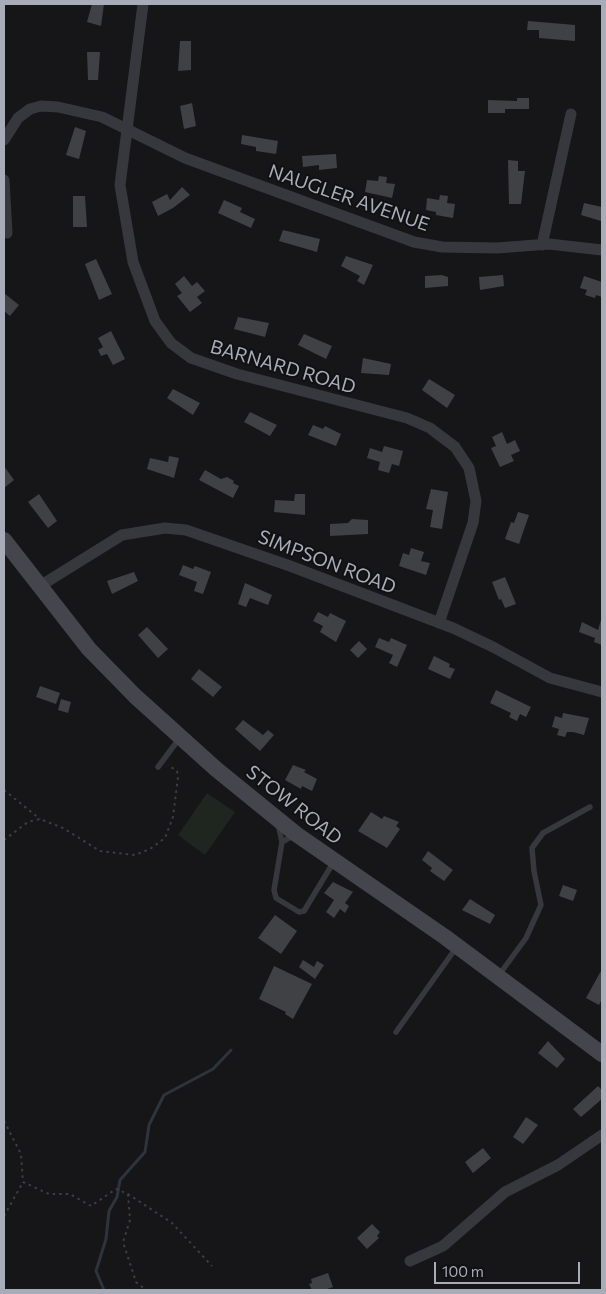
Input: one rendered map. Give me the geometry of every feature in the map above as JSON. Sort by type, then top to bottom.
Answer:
[{"type":"street","name":"BARNARD ROAD","points":[[143,4],[120,185],[133,262],[144,296],[155,321],[171,343],[191,358],[237,374],[407,418],[430,428],[448,441],[461,454],[474,483],[476,501],[473,523],[439,623]]},
{"type":"street","name":"NAUGLER AVENUE","points":[[4,140],[18,118],[30,109],[41,106],[58,106],[102,117],[185,158],[414,242],[442,247],[497,248],[542,245],[602,250]]},
{"type":"street","points":[[542,245],[571,114]]},
{"type":"street","points":[[4,180],[7,233]]},
{"type":"street","name":"SIMPSON ROAD","points":[[40,586],[122,535],[165,528],[186,530],[270,558],[474,637],[550,678],[602,692]]},
{"type":"street","name":"STOW ROAD","points":[[4,540],[89,650],[180,737],[277,817],[289,838],[334,861],[458,946],[602,1054]]},
{"type":"street","points":[[410,1261],[443,1246],[504,1192],[558,1164],[602,1135]]},
{"type":"lane","points":[[158,767],[180,737]]},
{"type":"lane","points":[[498,976],[526,938],[541,905],[534,871],[532,848],[543,834],[590,807]]},
{"type":"lane","points":[[289,838],[275,896],[299,912],[304,911],[311,903],[334,861]]},
{"type":"lane","points":[[396,1032],[458,946]]},
{"type":"path","points":[[4,790],[40,819],[63,828],[100,851],[135,855],[150,849],[165,838],[173,818],[177,794],[177,771],[163,761]]},
{"type":"path","points":[[4,840],[28,822],[40,819]]},
{"type":"path","points":[[4,1121],[21,1154],[23,1182],[4,1216]]},
{"type":"path","points":[[23,1182],[49,1194],[70,1194],[91,1206],[116,1189],[128,1194],[172,1223],[212,1266]]},
{"type":"path","points":[[128,1194],[130,1220],[123,1242],[136,1282],[146,1290]]},
{"type":"shaded area","points":[[207,793],[235,812],[205,855],[178,835]]},
{"type":"building","points":[[92,4],[104,4],[101,26],[87,22]]},
{"type":"building","points":[[528,21],[575,25],[575,41],[539,38],[539,30],[527,30]]},
{"type":"building","points":[[180,41],[191,41],[191,70],[178,71]]},
{"type":"building","points":[[87,52],[100,52],[98,80],[88,80]]},
{"type":"building","points":[[517,98],[529,98],[529,109],[505,109],[505,113],[488,113],[488,100],[517,101]]},
{"type":"building","points":[[192,103],[196,126],[184,129],[180,106]]},
{"type":"building","points":[[75,127],[86,131],[79,159],[66,155]]},
{"type":"building","points":[[242,135],[278,141],[276,154],[256,151],[256,147],[241,144]]},
{"type":"building","points":[[336,154],[337,168],[319,170],[319,165],[303,167],[302,156]]},
{"type":"building","points":[[508,160],[518,161],[518,171],[525,171],[521,204],[509,204]]},
{"type":"building","points":[[379,176],[387,177],[386,183],[395,184],[392,198],[365,192],[367,180],[378,181]]},
{"type":"building","points":[[182,187],[190,195],[173,208],[158,216],[152,202],[167,194],[170,200]]},
{"type":"building","points":[[440,195],[448,196],[447,203],[455,204],[453,218],[436,215],[436,212],[426,210],[427,198],[439,200]]},
{"type":"building","points":[[73,196],[85,196],[87,227],[73,227]]},
{"type":"building","points":[[224,200],[242,208],[240,212],[255,219],[251,228],[218,213]]},
{"type":"building","points":[[584,203],[602,207],[601,221],[581,215]]},
{"type":"building","points":[[283,230],[320,239],[317,252],[279,241]]},
{"type":"building","points":[[346,256],[373,265],[364,285],[357,281],[360,276],[341,266]]},
{"type":"building","points":[[96,259],[112,294],[99,300],[85,264]]},
{"type":"building","points":[[442,275],[448,277],[448,286],[425,288],[425,276]]},
{"type":"building","points":[[503,275],[504,286],[480,290],[479,277]]},
{"type":"building","points":[[184,276],[192,286],[197,282],[205,291],[197,297],[202,303],[190,312],[177,296],[182,293],[175,284]]},
{"type":"building","points":[[584,276],[602,282],[602,297],[596,295],[595,298],[585,295],[587,290],[580,288]]},
{"type":"building","points":[[4,293],[19,305],[10,316],[4,311]]},
{"type":"building","points":[[238,317],[269,323],[265,337],[234,329]]},
{"type":"building","points":[[111,331],[125,359],[113,365],[107,354],[101,356],[98,350],[103,347],[98,338]]},
{"type":"building","points":[[304,334],[332,346],[326,359],[298,345]]},
{"type":"building","points":[[363,358],[391,364],[389,375],[361,373]]},
{"type":"building","points":[[429,379],[455,395],[447,408],[422,390]]},
{"type":"building","points":[[173,389],[200,403],[193,415],[167,398]]},
{"type":"building","points":[[250,412],[277,425],[270,436],[244,422]]},
{"type":"building","points":[[313,425],[323,429],[325,426],[341,434],[336,446],[308,435]]},
{"type":"building","points":[[502,432],[507,444],[515,440],[520,451],[511,455],[514,461],[500,467],[491,448],[496,446],[492,437]]},
{"type":"building","points":[[384,446],[403,451],[399,466],[392,464],[389,473],[378,470],[380,462],[367,458],[370,448],[382,452]]},
{"type":"building","points":[[169,456],[179,458],[174,478],[147,469],[150,458],[168,462]]},
{"type":"building","points":[[4,466],[14,480],[4,488]]},
{"type":"building","points":[[205,470],[221,479],[227,477],[239,486],[233,498],[199,480]]},
{"type":"building","points":[[431,489],[448,492],[442,529],[430,527],[433,510],[426,509]]},
{"type":"building","points":[[39,494],[57,521],[48,528],[28,502]]},
{"type":"building","points":[[295,494],[305,494],[305,515],[274,512],[275,500],[294,501]]},
{"type":"building","points":[[518,512],[529,515],[519,544],[505,539],[511,522],[514,523]]},
{"type":"building","points":[[352,519],[368,520],[368,534],[330,536],[330,524],[348,523]]},
{"type":"building","points":[[411,548],[424,552],[421,561],[430,563],[426,575],[399,566],[403,553],[409,555]]},
{"type":"building","points":[[183,565],[193,569],[195,566],[211,572],[203,594],[194,591],[197,582],[179,575]]},
{"type":"building","points":[[134,572],[138,581],[112,594],[107,581]]},
{"type":"building","points":[[505,577],[516,604],[505,608],[501,599],[499,600],[492,582]]},
{"type":"building","points":[[245,583],[272,595],[268,605],[250,598],[246,607],[238,604]]},
{"type":"building","points":[[318,612],[328,617],[330,613],[346,621],[336,642],[320,632],[323,626],[313,621]]},
{"type":"building","points":[[601,620],[602,645],[594,642],[595,638],[579,632],[582,622],[598,630]]},
{"type":"building","points":[[147,627],[168,649],[158,658],[138,635]]},
{"type":"building","points":[[379,638],[389,642],[391,638],[407,645],[397,667],[389,663],[393,655],[375,647]]},
{"type":"building","points":[[359,641],[367,649],[358,658],[350,650]]},
{"type":"building","points":[[434,656],[450,664],[449,667],[455,669],[450,679],[428,669]]},
{"type":"building","points":[[199,669],[222,687],[213,697],[191,679]]},
{"type":"building","points":[[40,686],[60,693],[56,704],[36,697]]},
{"type":"building","points":[[496,690],[531,707],[526,717],[520,714],[517,721],[509,717],[511,713],[490,703]]},
{"type":"building","points":[[61,699],[71,702],[68,713],[58,710]]},
{"type":"building","points":[[563,713],[589,718],[584,735],[567,732],[565,737],[557,735],[559,729],[552,727],[555,716],[562,718]]},
{"type":"building","points":[[243,720],[263,735],[268,730],[274,735],[260,751],[235,729]]},
{"type":"building","points":[[293,765],[306,770],[304,772],[317,779],[312,791],[302,786],[301,789],[285,780]]},
{"type":"building","points":[[371,812],[382,819],[384,816],[399,822],[396,826],[400,829],[387,848],[358,831]]},
{"type":"building","points":[[428,851],[453,870],[444,881],[430,871],[432,868],[422,860]]},
{"type":"building","points":[[333,882],[353,892],[345,903],[349,906],[345,913],[340,909],[334,918],[326,912],[334,900],[324,893]]},
{"type":"building","points":[[563,885],[577,890],[573,901],[559,896]]},
{"type":"building","points":[[470,899],[495,915],[490,924],[462,910]]},
{"type":"building","points":[[275,915],[297,931],[281,954],[258,938]]},
{"type":"building","points":[[303,960],[314,967],[317,961],[324,965],[315,979],[299,967]]},
{"type":"building","points":[[274,966],[312,984],[293,1019],[285,1014],[286,1012],[259,999]]},
{"type":"building","points":[[602,969],[602,999],[599,1005],[586,998]]},
{"type":"building","points":[[548,1041],[565,1059],[557,1068],[538,1053]]},
{"type":"building","points":[[598,1086],[602,1090],[602,1099],[581,1117],[573,1109]]},
{"type":"building","points":[[526,1117],[538,1125],[523,1144],[513,1137]]},
{"type":"building","points":[[483,1148],[491,1158],[473,1173],[465,1162]]},
{"type":"building","points":[[372,1224],[380,1232],[377,1236],[379,1238],[367,1249],[357,1238]]},
{"type":"building","points":[[328,1273],[333,1287],[324,1290],[312,1290],[309,1284],[312,1283],[311,1279]]},
{"type":"waterway","points":[[104,1290],[96,1271],[106,1239],[109,1211],[117,1197],[120,1180],[145,1152],[149,1125],[164,1095],[213,1069],[231,1050]]}]
